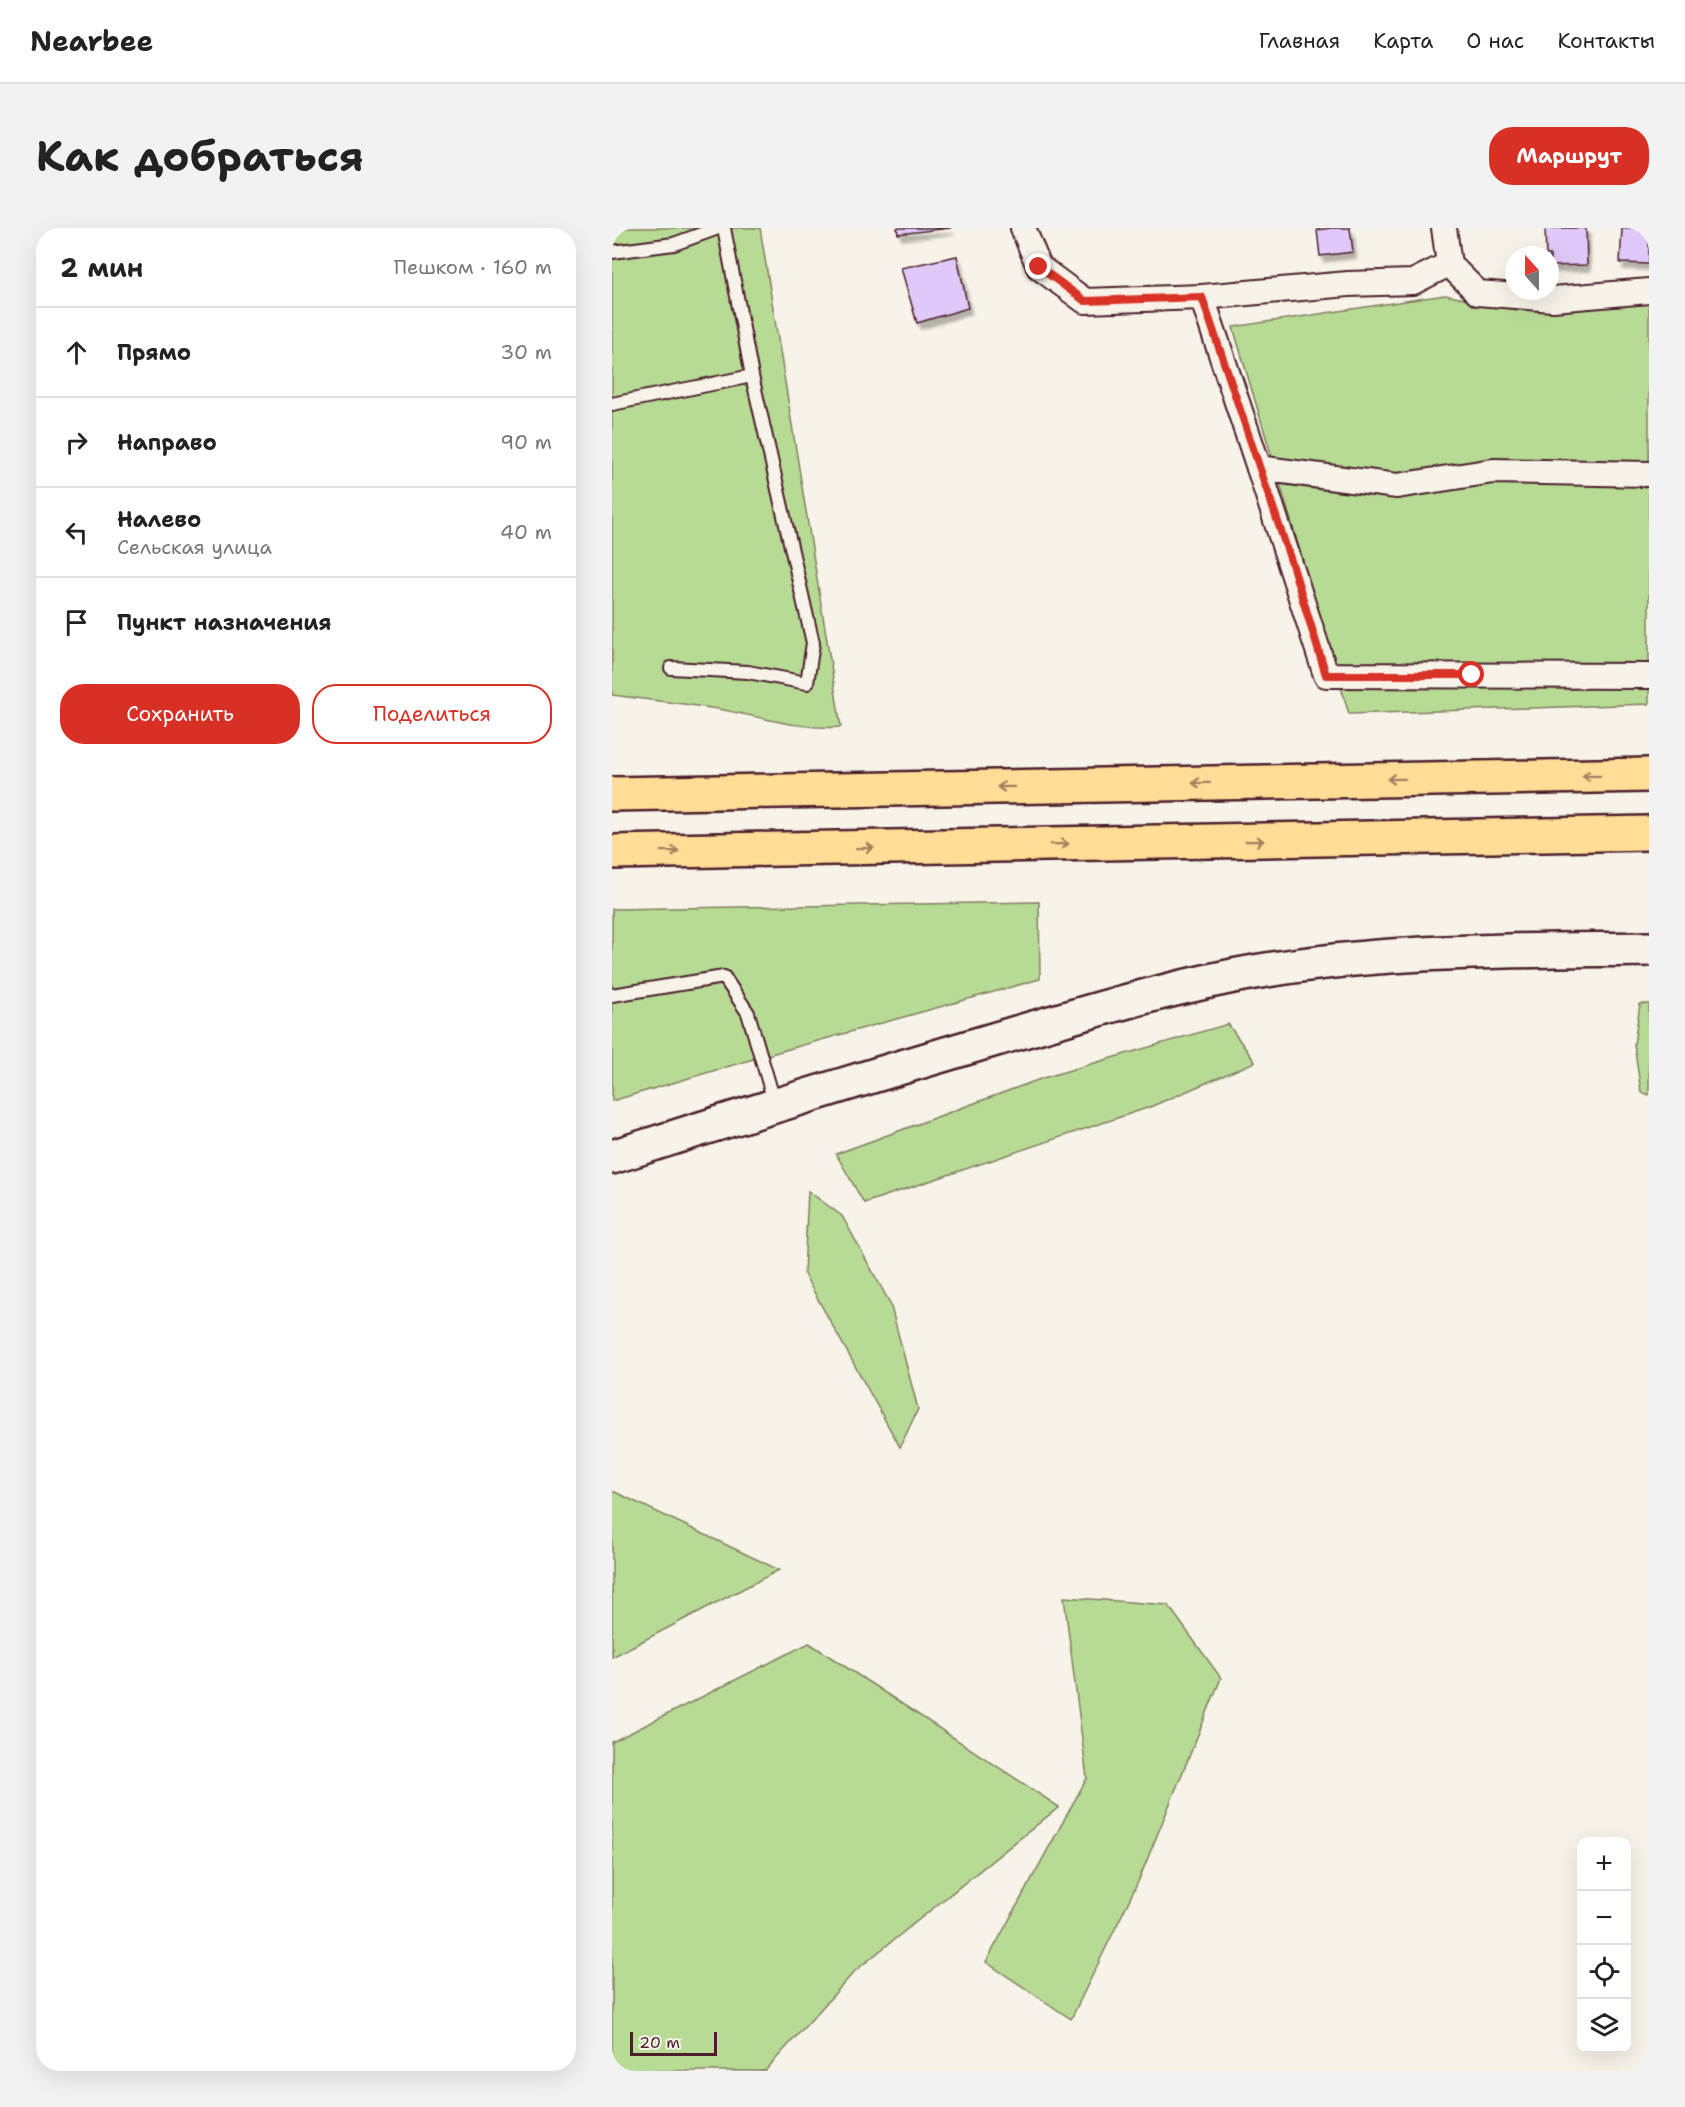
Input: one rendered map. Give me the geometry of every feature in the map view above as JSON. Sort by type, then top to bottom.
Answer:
[{"type":"highway","points":[[612,794],[1649,775]]},
{"type":"highway","points":[[612,852],[1649,833]]},
{"type":"main road","points":[[612,1157],[775,1105],[1118,1004],[1234,976],[1355,958],[1476,951],[1649,949]]},
{"type":"street","points":[[1023,228],[1039,267],[1085,301],[1202,297],[1348,284],[1413,282],[1449,264]]},
{"type":"street","points":[[1444,228],[1449,264],[1478,293],[1553,299],[1649,291]]},
{"type":"street","points":[[1202,297],[1326,675],[1649,676]]},
{"type":"street","points":[[1259,468],[1397,486],[1493,471],[1649,474]]},
{"type":"lane","points":[[612,252],[674,244],[718,228]]},
{"type":"lane","points":[[671,668],[748,672],[807,683],[813,643],[752,376],[724,228]]},
{"type":"lane","points":[[612,404],[752,376]]},
{"type":"lane","points":[[612,995],[724,977],[748,1013],[775,1105]]},
{"type":"green space","points":[[612,228],[760,228],[841,727],[794,724],[718,709],[612,695]]},
{"type":"green space","points":[[1445,295],[1517,310],[1649,301],[1649,704],[1349,714],[1233,327]]},
{"type":"green space","points":[[1039,902],[1040,979],[612,1101],[612,909]]},
{"type":"green space","points":[[1640,1004],[1649,1004],[1649,1095],[1641,1092],[1634,1044]]},
{"type":"green space","points":[[1228,1024],[1255,1062],[1150,1107],[864,1203],[836,1154],[1043,1078]]},
{"type":"green space","points":[[808,1191],[842,1216],[890,1303],[918,1409],[900,1447],[804,1274]]},
{"type":"green space","points":[[612,1492],[615,1492],[779,1570],[612,1657]]},
{"type":"green space","points":[[1064,1597],[1168,1605],[1221,1678],[1138,1882],[1071,2019],[986,1962],[1087,1778]]},
{"type":"green space","points":[[809,1643],[1059,1807],[855,1971],[765,2071],[612,2071],[612,1742]]},
{"type":"building","points":[[897,228],[951,228],[898,234]]},
{"type":"building","points":[[1350,228],[1353,252],[1320,256],[1317,230]]},
{"type":"building","points":[[1545,228],[1586,228],[1587,265],[1559,266],[1559,246],[1546,246]]},
{"type":"building","points":[[1622,228],[1649,228],[1649,264],[1620,263]]},
{"type":"building","points":[[957,256],[968,308],[917,323],[901,268]]},
{"type":"route","points":[[1039,267],[1085,301],[1202,297],[1293,567],[1326,675],[1472,675]]}]
